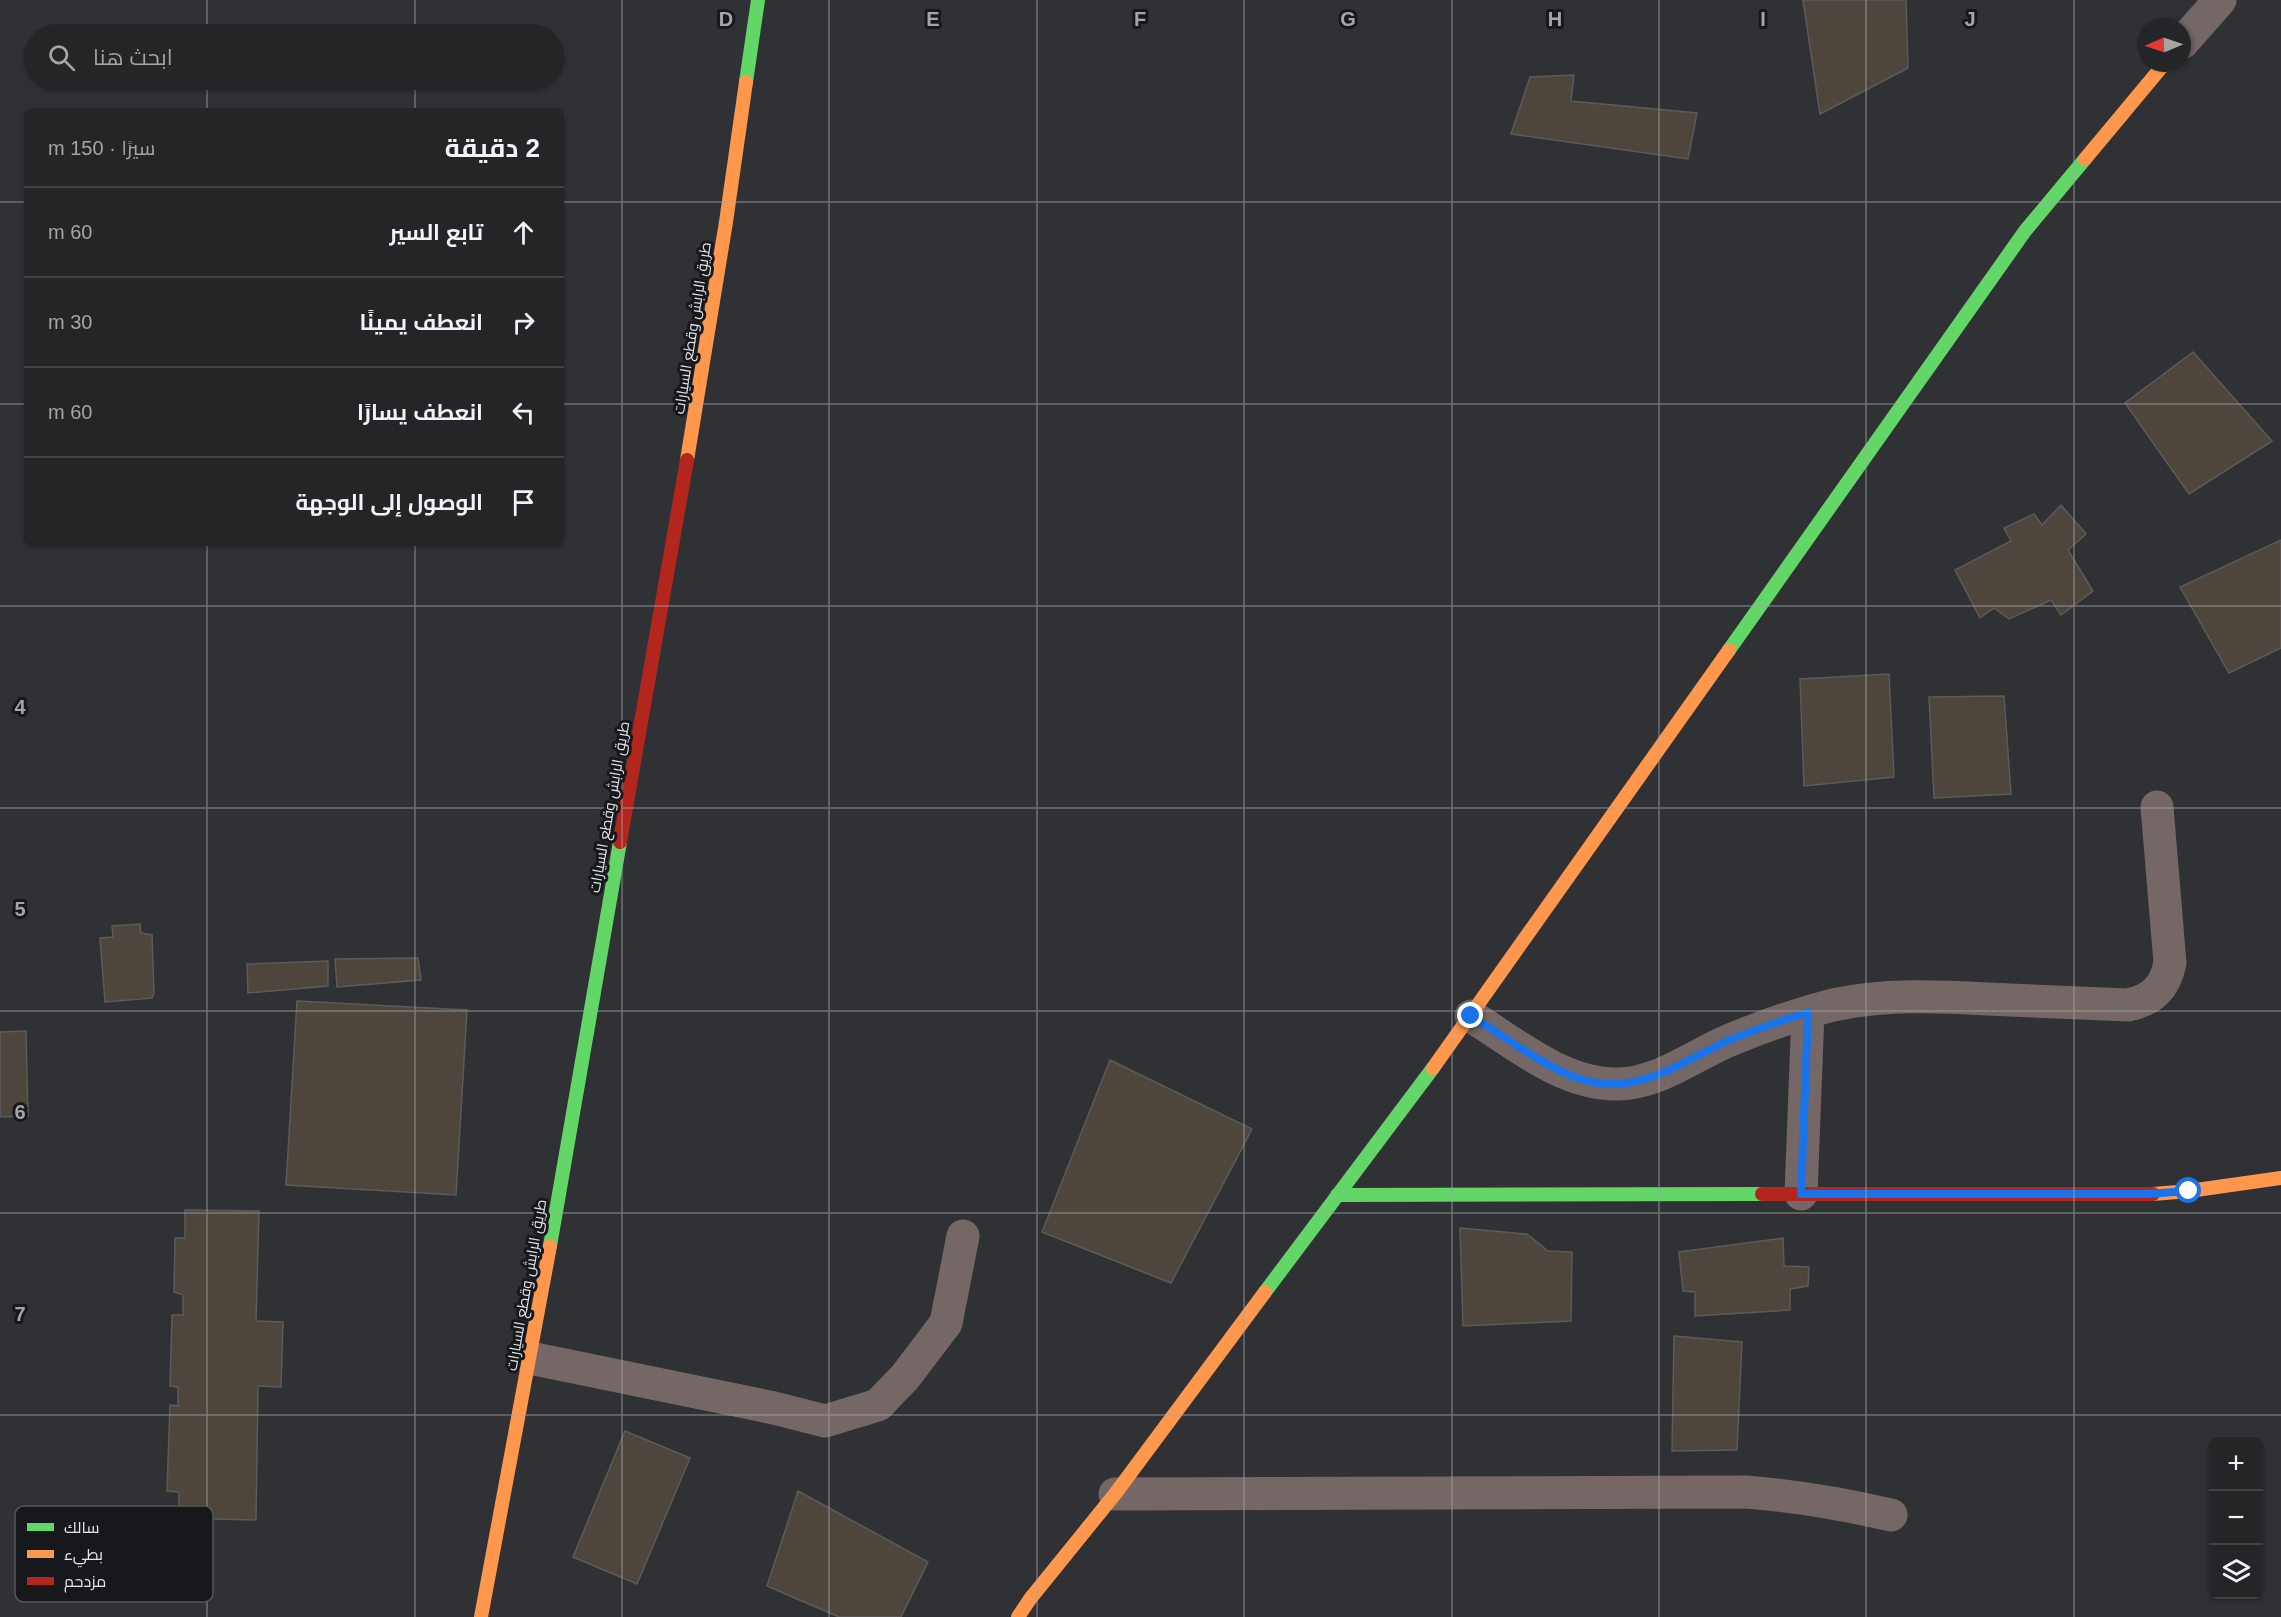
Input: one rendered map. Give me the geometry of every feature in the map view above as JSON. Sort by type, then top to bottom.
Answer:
[{"type":"street","name":"طريق الرابش وقطع السيارات","points":[[481,1617],[530,1358],[684,477],[726,222],[758,0]]},
{"type":"street","points":[[2191,33],[2220,0]]},
{"type":"street","points":[[1018,1617],[1115,1494],[1471,1016],[2025,231],[2158,72]]},
{"type":"street","points":[[1471,1016],[1560,1071],[1579,1079],[1619,1084],[1658,1076],[1730,1040],[1808,1012],[1874,999],[1912,996],[2128,1005],[2151,998],[2168,976],[2170,963],[2157,807]]},
{"type":"street","points":[[1801,1194],[1808,1012]]},
{"type":"street","points":[[1337,1195],[2146,1194],[2189,1191],[2281,1178]]},
{"type":"street","points":[[530,1358],[774,1408],[825,1421],[878,1405],[905,1377],[946,1323],[963,1236]]},
{"type":"street","points":[[1115,1494],[1746,1492],[1823,1501],[1891,1515]]},
{"type":"building","points":[[1803,0],[1906,0],[1908,68],[1820,114]]},
{"type":"building","points":[[1574,75],[1571,101],[1697,113],[1688,159],[1511,134],[1530,77]]},
{"type":"building","points":[[2193,352],[2272,441],[2189,494],[2125,403]]},
{"type":"building","points":[[2061,505],[2086,534],[2068,550],[2093,591],[2061,615],[2051,600],[2009,619],[1994,608],[1980,618],[1955,570],[2011,541],[2004,528],[2034,514],[2042,525]]},
{"type":"building","points":[[2281,540],[2281,648],[2229,673],[2180,587]]},
{"type":"building","points":[[1889,674],[1894,777],[1804,786],[1800,679]]},
{"type":"building","points":[[2004,696],[2011,794],[1934,798],[1929,697]]},
{"type":"building","points":[[140,924],[141,933],[152,935],[154,993],[152,998],[105,1002],[100,938],[113,937],[112,926]]},
{"type":"building","points":[[418,958],[421,980],[337,987],[335,959]]},
{"type":"building","points":[[328,961],[328,986],[248,993],[247,964]]},
{"type":"building","points":[[297,1001],[467,1010],[456,1195],[286,1185]]},
{"type":"building","points":[[26,1031],[28,1116],[0,1117],[0,1032]]},
{"type":"building","points":[[1110,1060],[1252,1129],[1171,1283],[1042,1232]]},
{"type":"building","points":[[185,1210],[259,1211],[256,1321],[283,1322],[281,1387],[258,1386],[256,1520],[213,1519],[213,1506],[179,1506],[179,1492],[167,1491],[170,1405],[178,1406],[178,1387],[170,1386],[172,1315],[183,1315],[183,1295],[174,1292],[175,1238],[185,1238]]},
{"type":"building","points":[[1460,1228],[1527,1234],[1548,1251],[1572,1252],[1571,1321],[1463,1326]]},
{"type":"building","points":[[1783,1238],[1784,1266],[1809,1267],[1808,1286],[1790,1289],[1790,1310],[1695,1316],[1695,1292],[1683,1291],[1679,1252]]},
{"type":"building","points":[[1674,1336],[1742,1342],[1737,1450],[1672,1451]]},
{"type":"building","points":[[625,1431],[690,1458],[637,1584],[573,1557]]},
{"type":"building","points":[[798,1491],[928,1562],[901,1617],[839,1617],[767,1586]]},
{"type":"traffic: fast","points":[[746,82],[758,0]]},
{"type":"traffic: fast","points":[[1729,650],[2025,231],[2085,159]]},
{"type":"traffic: fast","points":[[550,1246],[620,842]]},
{"type":"traffic: fast","points":[[1265,1292],[1433,1068]]},
{"type":"traffic: fast","points":[[1337,1195],[1762,1194]]},
{"type":"traffic: slow","points":[[2085,159],[2158,72]]},
{"type":"traffic: slow","points":[[687,460],[726,222],[746,82]]},
{"type":"traffic: slow","points":[[1433,1068],[1729,650]]},
{"type":"traffic: slow","points":[[2153,1194],[2281,1178]]},
{"type":"traffic: slow","points":[[481,1617],[550,1246]]},
{"type":"traffic: slow","points":[[1018,1617],[1115,1494],[1265,1292]]},
{"type":"traffic: jam","points":[[620,842],[687,460]]},
{"type":"traffic: jam","points":[[1762,1194],[2153,1194]]},
{"type":"route","points":[[1471,1016],[1560,1071],[1579,1079],[1619,1084],[1639,1082],[1658,1076],[1730,1040],[1808,1012],[1801,1194],[2146,1194],[2189,1191]]}]
